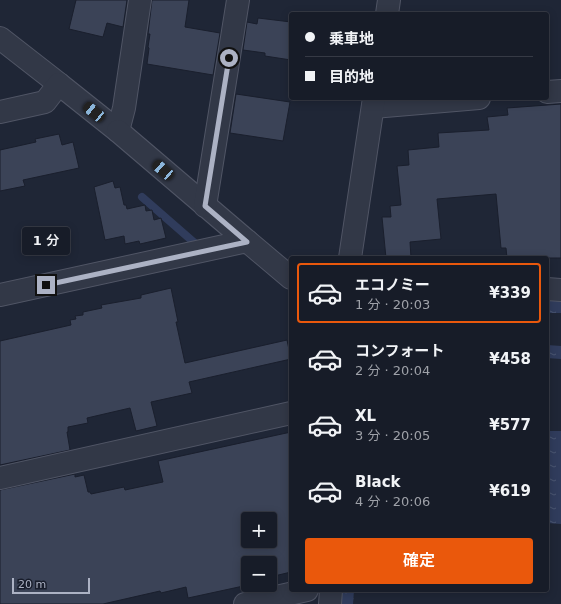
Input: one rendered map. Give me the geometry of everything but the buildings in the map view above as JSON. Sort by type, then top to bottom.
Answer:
[{"type":"street","points":[[118,131],[124,108],[140,0]]},
{"type":"street","points":[[205,206],[238,0]]},
{"type":"street","points":[[387,12],[389,0]]},
{"type":"street","points":[[0,38],[118,131],[289,276]]},
{"type":"street","points":[[0,112],[45,102],[59,84]]},
{"type":"street","points":[[549,92],[561,91]]},
{"type":"street","points":[[350,256],[373,103],[437,100]]},
{"type":"street","points":[[0,295],[247,242]]},
{"type":"street","points":[[549,289],[561,290]]},
{"type":"street","points":[[0,478],[289,413]]},
{"type":"street","points":[[245,604],[298,592]]},
{"type":"street","points":[[330,604],[331,592]]},
{"type":"water","points":[[549,300],[561,301],[561,313],[549,313]]},
{"type":"water","points":[[549,345],[561,346],[561,359],[549,358]]},
{"type":"water","points":[[549,431],[561,431],[561,524],[549,523]]},
{"type":"water","points":[[342,592],[354,592],[353,604],[341,604]]},
{"type":"waterway","points":[[142,197],[197,245]]},
{"type":"route","points":[[46,285],[247,242],[205,206],[229,58]]}]
